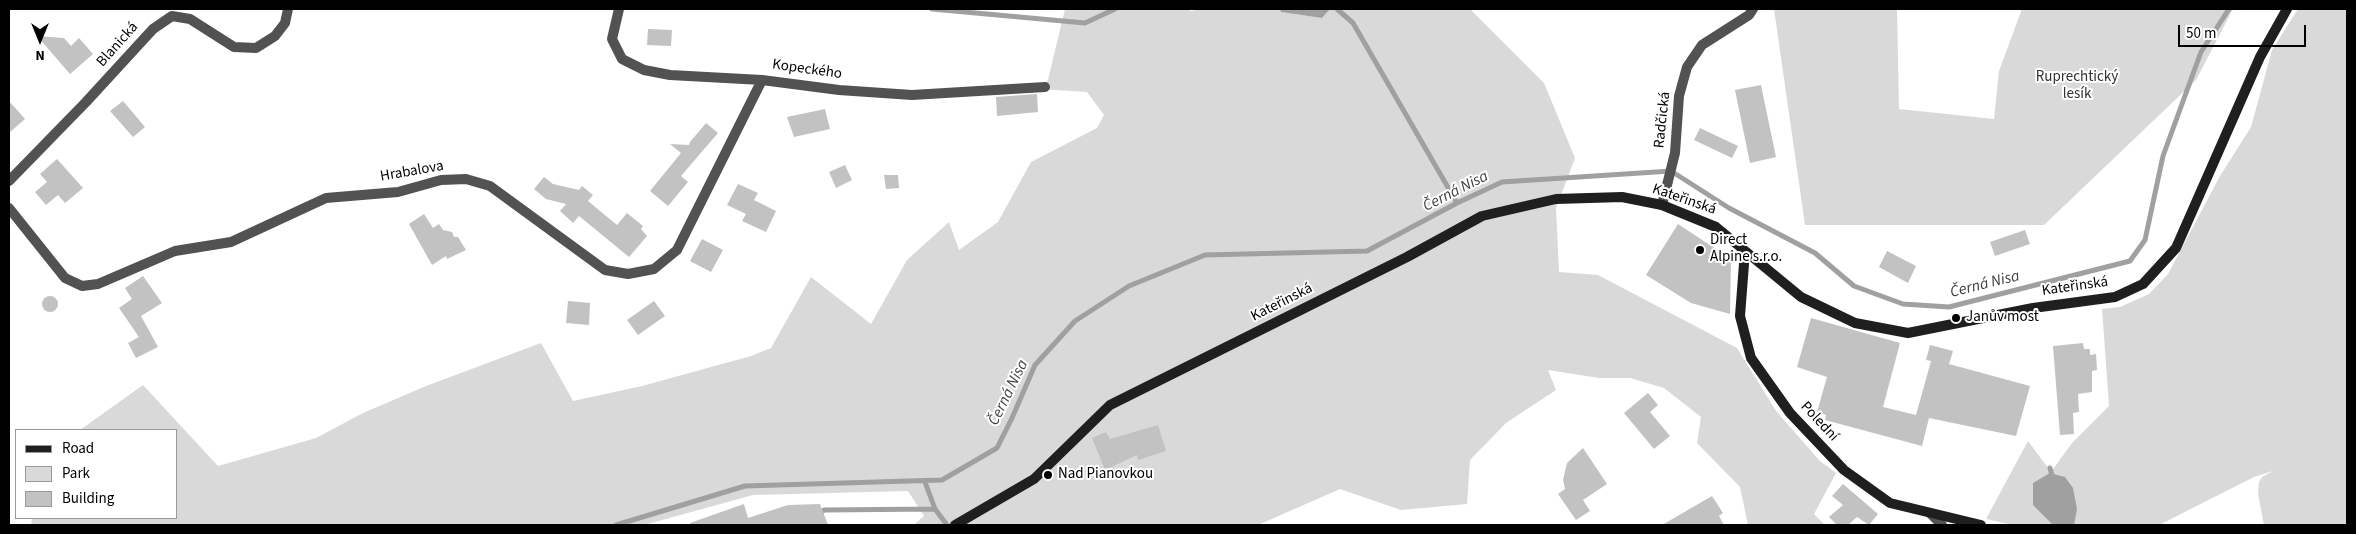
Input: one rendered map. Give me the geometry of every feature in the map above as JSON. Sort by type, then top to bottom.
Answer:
[{"type":"street","name":"Blanická","points":[[9,181],[86,102],[153,29],[172,16],[190,19],[234,47],[256,48],[275,36],[285,22],[288,9]]},
{"type":"street","name":"Kopeckého","points":[[619,9],[612,39],[622,58],[644,70],[670,75],[762,80],[839,90],[912,95],[1045,87]]},
{"type":"street","name":"Radčická","points":[[1662,205],[1675,153],[1679,96],[1687,67],[1702,45],[1749,15],[1753,9]]},
{"type":"street","name":"Kateřinská","points":[[955,525],[1034,479],[1110,405],[1407,257],[1482,216],[1556,199],[1622,197],[1662,205],[1716,227],[1801,298],[1855,323],[1908,333],[2033,308],[2115,297],[2143,284],[2176,248],[2260,57],[2287,9]]},
{"type":"street","name":"Hrabalova","points":[[9,208],[65,278],[82,286],[98,284],[175,251],[231,242],[326,198],[398,192],[442,180],[466,179],[490,186],[605,270],[628,274],[654,269],[677,250],[762,80]]},
{"type":"street","name":"Polední","points":[[1746,251],[1740,316],[1751,358],[1790,413],[1844,470],[1890,503],[1981,525]]},
{"type":"street","points":[[1930,514],[1942,525]]},
{"type":"green space","points":[[1065,9],[1186,9],[1191,11],[1202,9],[1280,9],[1282,12],[1322,18],[1330,9],[1470,9],[1544,83],[1575,158],[1556,208],[1559,272],[1598,275],[1737,348],[1776,411],[1820,461],[1836,473],[1814,514],[1825,525],[1748,525],[1740,487],[1697,443],[1701,417],[1664,388],[1630,378],[1599,378],[1548,370],[1556,390],[1506,423],[1470,460],[1467,504],[1401,510],[1340,489],[1258,525],[914,525],[924,516],[908,491],[753,495],[644,525],[31,525],[32,519],[178,519],[178,429],[81,429],[143,385],[218,466],[316,438],[363,413],[426,386],[541,343],[573,401],[642,386],[751,356],[771,348],[811,277],[871,324],[907,260],[949,222],[959,250],[998,222],[1031,162],[1097,128],[1104,115],[1087,92],[1040,89],[1048,80]]},
{"type":"green space","name":"Ruprechtický lesík","points":[[1774,9],[1897,9],[1899,109],[1994,119],[1999,71],[2022,9],[2233,9],[2196,80],[2044,225],[1805,225]]},
{"type":"green space","points":[[2298,9],[2347,9],[2347,525],[2264,525],[2258,494],[2259,482],[2262,477],[2273,471],[2254,477],[2159,525],[2013,525],[1986,519],[2028,441],[2051,472],[2072,443],[2109,406],[2102,309],[2120,307],[2149,294],[2168,274],[2220,176],[2251,127],[2272,50]]},
{"type":"shaded area","points":[[1280,9],[1330,9],[1322,18],[1281,12]]},
{"type":"shaded area","points":[[2050,473],[2065,477],[2073,488],[2077,509],[2074,525],[2053,525],[2033,505],[2033,483]]},
{"type":"building","points":[[648,29],[672,30],[671,46],[647,45]]},
{"type":"building","points":[[37,36],[64,38],[71,46],[79,38],[93,54],[70,74]]},
{"type":"building","points":[[1761,85],[1776,157],[1750,163],[1735,90]]},
{"type":"building","points":[[1037,94],[1038,112],[997,116],[996,97]]},
{"type":"building","points":[[9,101],[25,119],[9,133]]},
{"type":"building","points":[[123,101],[145,127],[133,137],[110,111]]},
{"type":"building","points":[[825,109],[830,129],[794,137],[787,117]]},
{"type":"building","points":[[706,123],[718,133],[681,176],[688,182],[668,206],[650,191],[681,153],[670,144],[689,145]]},
{"type":"building","points":[[1700,128],[1738,146],[1732,158],[1694,140]]},
{"type":"building","points":[[57,159],[83,188],[65,203],[58,195],[46,205],[35,192],[47,182],[40,174]]},
{"type":"building","points":[[845,165],[852,180],[836,188],[829,172]]},
{"type":"building","points":[[884,175],[898,175],[899,188],[886,189]]},
{"type":"building","points":[[544,177],[553,184],[579,190],[582,186],[593,195],[588,201],[617,225],[627,213],[643,226],[641,229],[647,236],[629,257],[579,216],[573,223],[560,211],[566,204],[546,199],[534,189]]},
{"type":"building","points":[[738,184],[758,193],[754,200],[776,211],[766,232],[742,221],[746,214],[727,205]]},
{"type":"building","points":[[424,214],[433,228],[439,224],[443,230],[452,232],[454,237],[458,237],[466,250],[447,259],[446,256],[432,265],[409,224]]},
{"type":"building","points":[[1678,224],[1731,259],[1730,314],[1691,303],[1646,275]]},
{"type":"building","points":[[2025,230],[2030,244],[1995,256],[1990,242]]},
{"type":"building","points":[[702,239],[723,250],[711,272],[690,261]]},
{"type":"building","points":[[1887,251],[1916,266],[1908,283],[1879,267]]},
{"type":"building","points":[[143,276],[162,303],[141,316],[158,347],[136,358],[128,343],[139,337],[119,308],[132,299],[125,288]]},
{"type":"building","points":[[47,296],[53,296],[58,301],[56,310],[47,312],[42,307],[42,301]]},
{"type":"building","points":[[568,301],[590,303],[589,325],[566,323]]},
{"type":"building","points":[[654,301],[665,316],[638,335],[627,320]]},
{"type":"building","points":[[1811,318],[1900,343],[1883,407],[1916,415],[1931,361],[1926,360],[1930,345],[1953,351],[1949,364],[2030,386],[2016,436],[1929,418],[1922,446],[1825,420],[1826,415],[1817,412],[1827,377],[1797,367]]},
{"type":"building","points":[[2083,343],[2084,349],[2090,349],[2090,355],[2096,354],[2097,370],[2092,371],[2092,392],[2078,394],[2079,412],[2073,413],[2074,434],[2060,435],[2053,346]]},
{"type":"building","points":[[1648,393],[1658,405],[1650,412],[1670,436],[1654,449],[1624,413]]},
{"type":"building","points":[[1158,425],[1166,451],[1138,460],[1137,455],[1105,470],[1092,438],[1106,432],[1110,439]]},
{"type":"building","points":[[1583,448],[1607,484],[1583,500],[1590,511],[1576,520],[1558,494],[1565,489],[1563,480],[1567,463]]},
{"type":"building","points":[[1843,484],[1878,514],[1869,525],[1857,517],[1848,525],[1837,525],[1829,517],[1843,505],[1832,496]]},
{"type":"building","points":[[1712,496],[1723,513],[1719,516],[1724,525],[1662,525]]},
{"type":"building","points":[[744,504],[748,518],[788,505],[820,504],[828,525],[691,525],[690,523]]},
{"type":"waterway","points":[[932,9],[1085,23],[1115,9]]},
{"type":"waterway","points":[[1337,9],[1353,23],[1457,203]]},
{"type":"waterway","name":"Černá Nisa","points":[[616,525],[745,486],[942,480],[997,448],[1035,365],[1075,321],[1129,286],[1205,255],[1367,251],[1457,203],[1502,182],[1671,171],[1729,208],[1815,253],[1854,286],[1903,304],[1949,307],[2130,261],[2145,240],[2163,156],[2201,52],[2229,9]]},
{"type":"waterway","points":[[2050,468],[2053,479]]},
{"type":"waterway","points":[[925,482],[935,509],[947,525]]},
{"type":"waterway","points":[[819,514],[824,510],[935,509]]},
{"type":"place","name":"Direct Alpine s.r.o.","points":[[1700,250]]},
{"type":"place","name":"Janův most","points":[[1956,318]]},
{"type":"place","name":"Nad Pianovkou","points":[[1048,475]]}]
